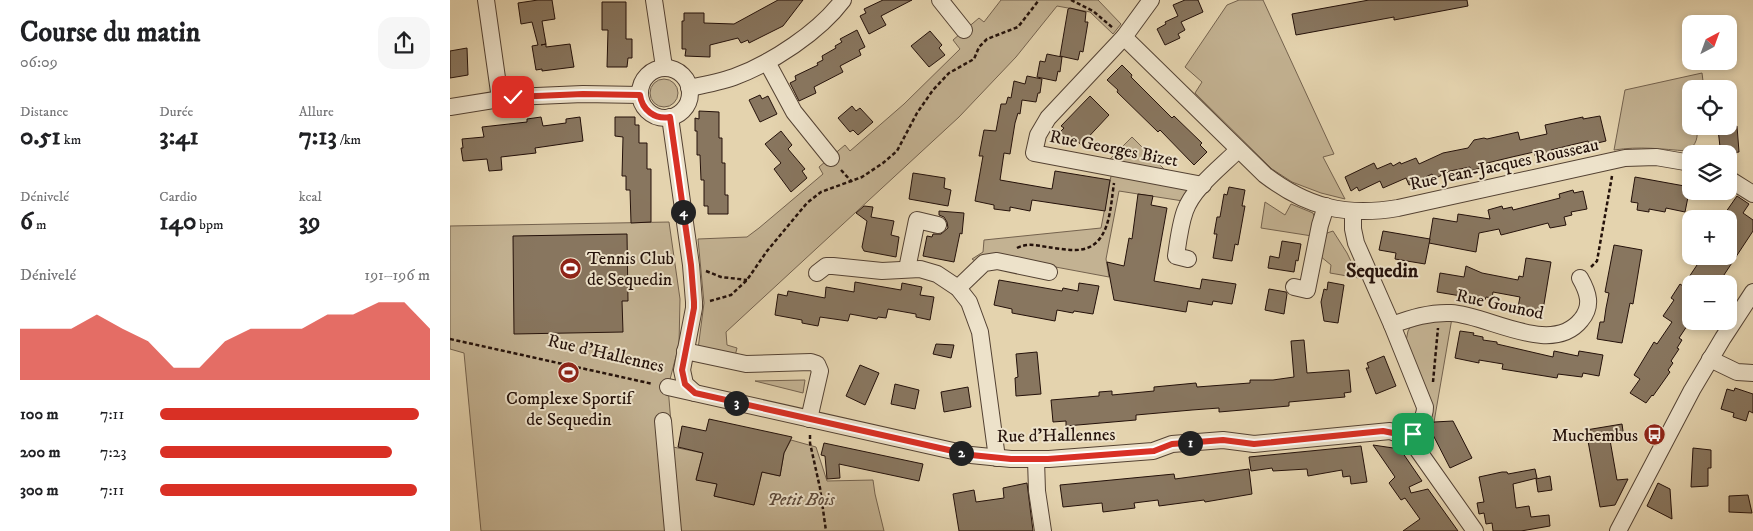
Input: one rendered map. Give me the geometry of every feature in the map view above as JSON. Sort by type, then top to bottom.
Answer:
[{"type":"street","points":[[486,0],[500,99]]},
{"type":"street","points":[[654,0],[664,67]]},
{"type":"street","points":[[690,88],[734,77],[767,62],[812,31],[843,0]]},
{"type":"street","points":[[940,0],[964,30]]},
{"type":"street","name":"Rue Georges Bizet","points":[[1151,0],[1124,37],[1048,118],[1038,135],[1034,153],[1202,185]]},
{"type":"street","name":"Rue Jean-Jacques Rousseau","points":[[1124,37],[1264,174],[1281,186],[1306,199],[1326,206],[1353,212],[1379,211],[1633,157],[1651,157],[1682,162]]},
{"type":"street","points":[[767,62],[794,112],[830,158]]},
{"type":"street","points":[[664,67],[672,68],[682,74],[690,88],[686,107],[670,117],[662,118],[650,113],[642,103],[640,95],[642,83],[646,76],[656,69],[664,67]]},
{"type":"street","points":[[450,107],[500,99],[583,94],[640,95]]},
{"type":"street","points":[[670,117],[691,265],[694,302],[682,376],[685,384],[695,393]]},
{"type":"street","points":[[1188,259],[1176,256],[1184,213],[1191,198],[1202,185],[1238,150]]},
{"type":"street","points":[[1737,184],[1753,194]]},
{"type":"street","points":[[1294,287],[1307,290],[1320,225],[1326,206]]},
{"type":"street","points":[[1353,212],[1353,229],[1356,243],[1425,407],[1425,413],[1410,440],[1475,531]]},
{"type":"street","points":[[907,269],[917,220],[938,225]]},
{"type":"street","points":[[958,288],[984,263],[997,261],[1049,272]]},
{"type":"street","points":[[816,273],[826,266],[882,271],[920,269],[937,274],[958,288],[969,302],[980,332],[997,458]]},
{"type":"street","name":"Rue Gounod","points":[[1392,325],[1416,317],[1450,313],[1473,316],[1523,332],[1545,335],[1563,332],[1578,324],[1587,310],[1588,295],[1580,278]]},
{"type":"street","points":[[1618,531],[1681,410],[1710,359],[1753,292]]},
{"type":"street","points":[[685,351],[746,364],[811,362],[817,364],[820,371],[809,419]]},
{"type":"street","points":[[1710,359],[1737,372],[1753,373]]},
{"type":"street","name":"Rue d'Hallennes","points":[[668,387],[971,455],[997,458],[1036,460],[1154,451],[1172,444],[1223,440],[1254,444],[1383,431],[1398,434],[1410,440]]},
{"type":"street","points":[[663,421],[673,531]]},
{"type":"street","points":[[1036,460],[1037,491],[1043,531]]},
{"type":"path","points":[[694,302],[704,303],[731,295],[747,280],[767,251],[807,203],[821,192],[862,177],[883,163],[897,150],[917,113],[933,90],[949,73],[974,59],[979,47],[987,38],[1018,27],[1039,0]]},
{"type":"path","points":[[1071,0],[1094,12],[1124,37]]},
{"type":"path","points":[[1580,278],[1598,261],[1615,160]]},
{"type":"path","points":[[997,261],[1008,252],[1026,244],[1074,250],[1092,248],[1101,238],[1107,227],[1117,169]]},
{"type":"path","points":[[691,265],[721,277],[747,280]]},
{"type":"path","points":[[1433,382],[1439,314]]},
{"type":"path","name":"Rue d'Hallennes","points":[[450,338],[668,387]]},
{"type":"path","points":[[809,419],[810,443],[820,488],[826,531]]},
{"type":"green space","points":[[1001,0],[1098,0],[1121,24],[1113,34],[1090,12],[1057,6],[1016,57],[959,117],[726,332],[727,345],[737,348],[735,356],[698,349],[704,303],[698,239],[747,237],[759,228],[823,174],[819,167],[845,145],[850,151],[904,104],[960,49],[953,40],[979,18],[984,22]]},
{"type":"green space","points":[[1239,0],[1263,0],[1334,154],[1323,157],[1345,199],[1321,193],[1292,182],[1272,169],[1195,93],[1202,82],[1185,67],[1227,5]]},
{"type":"green space","points":[[1702,73],[1703,80],[1682,80],[1682,135],[1697,135],[1695,143],[1693,145],[1682,145],[1682,151],[1642,148],[1614,150],[1625,90]]},
{"type":"green space","points":[[664,79],[674,83],[678,93],[674,103],[664,107],[654,103],[650,93],[654,83]]},
{"type":"green space","points":[[1132,137],[1171,176],[1110,159]]},
{"type":"green space","points":[[1112,171],[1191,188],[1183,201],[1119,191],[1106,259],[1109,277],[1002,257],[975,261],[972,259],[983,252],[984,240],[1101,228]]},
{"type":"green space","points":[[1265,202],[1285,215],[1291,204],[1313,213],[1315,219],[1312,236],[1261,228]]},
{"type":"green space","name":"Complexe Sportif de Sequedin","points":[[669,222],[680,299],[679,345],[668,387],[673,447],[703,453],[696,479],[717,484],[714,496],[754,505],[762,472],[780,476],[784,453],[791,440],[816,447],[827,481],[873,480],[884,531],[481,531],[464,353],[450,349],[450,226]]},
{"type":"green space","points":[[1333,231],[1347,253],[1359,278],[1330,273],[1331,265],[1320,256],[1327,233]]},
{"type":"green space","points":[[1452,318],[1434,422],[1428,421],[1406,341],[1408,331],[1412,324]]},
{"type":"green space","points":[[805,380],[803,393],[755,381]]},
{"type":"building","points":[[552,0],[555,19],[542,21],[546,47],[570,44],[574,67],[536,70],[532,46],[538,45],[532,22],[521,24],[518,3]]},
{"type":"building","points":[[778,0],[803,0],[783,26],[749,43],[748,40],[741,43],[738,38],[710,45],[710,57],[685,56],[686,49],[682,49],[682,21],[684,21],[684,13],[704,13],[704,23],[734,24]]},
{"type":"building","points":[[883,0],[912,0],[881,16],[886,25],[869,34],[860,16],[866,13],[864,9]]},
{"type":"building","points":[[1185,0],[1198,0],[1203,12],[1181,22],[1185,30],[1178,34],[1180,38],[1165,45],[1157,29],[1166,24],[1165,22],[1178,16],[1173,5]]},
{"type":"building","points":[[1369,0],[1467,0],[1468,6],[1394,20],[1394,17],[1296,35],[1292,14]]},
{"type":"building","points":[[602,2],[626,2],[626,39],[632,39],[632,58],[628,58],[627,67],[607,67],[608,30],[602,30]]},
{"type":"building","points":[[1068,9],[1086,12],[1085,22],[1088,22],[1083,52],[1080,51],[1078,60],[1060,56]]},
{"type":"building","points":[[857,30],[865,47],[859,50],[861,55],[840,66],[843,72],[814,87],[816,93],[799,101],[790,83],[796,80],[795,76],[818,65],[817,63],[823,60],[822,56],[842,42],[840,39]]},
{"type":"building","points":[[930,31],[942,45],[939,48],[945,55],[929,67],[911,46]]},
{"type":"building","points":[[467,48],[468,75],[450,78],[450,51]]},
{"type":"building","points":[[1047,54],[1062,57],[1060,72],[1058,71],[1056,81],[1037,77],[1040,61],[1045,62]]},
{"type":"building","points":[[1122,65],[1132,75],[1131,77],[1172,118],[1174,116],[1202,143],[1200,145],[1207,152],[1194,165],[1160,130],[1158,132],[1117,92],[1118,90],[1107,80]]},
{"type":"building","points":[[1027,76],[1042,79],[1040,93],[1038,93],[1036,102],[1022,100],[1020,114],[1018,113],[1015,123],[1010,154],[1004,153],[1000,180],[1052,189],[1055,171],[1110,180],[1105,211],[1032,200],[1030,211],[1010,207],[1010,211],[994,209],[994,205],[975,201],[983,156],[979,156],[984,130],[996,131],[1001,104],[1006,104],[1008,97],[1011,98],[1014,81],[1025,84]]},
{"type":"building","points":[[760,95],[762,99],[768,96],[777,114],[760,122],[749,100]]},
{"type":"building","points":[[1090,96],[1109,115],[1081,145],[1076,139],[1070,145],[1058,134],[1064,128],[1061,126]]},
{"type":"building","points":[[852,106],[856,111],[860,108],[873,122],[858,135],[853,130],[850,132],[838,118]]},
{"type":"building","points":[[699,111],[719,112],[719,138],[722,138],[722,163],[725,163],[725,195],[728,195],[728,214],[708,214],[708,206],[704,206],[704,180],[701,180],[700,155],[697,155],[697,131],[695,131],[695,118],[699,119]]},
{"type":"building","points":[[1600,116],[1606,141],[1589,145],[1588,141],[1551,150],[1552,153],[1535,156],[1534,152],[1483,164],[1484,167],[1470,171],[1470,167],[1450,171],[1434,179],[1432,174],[1409,185],[1406,178],[1383,188],[1380,181],[1359,191],[1357,187],[1351,191],[1345,177],[1374,163],[1377,169],[1391,163],[1393,166],[1416,158],[1419,164],[1443,153],[1468,148],[1474,140],[1518,132],[1520,140],[1547,134],[1545,125],[1583,117],[1583,119]]},
{"type":"building","points":[[541,117],[543,126],[566,123],[566,119],[580,117],[583,141],[535,148],[536,153],[501,157],[502,170],[489,171],[487,159],[463,161],[462,139],[484,137],[482,127],[527,122],[527,119]]},
{"type":"building","points":[[615,117],[635,117],[635,125],[639,125],[639,143],[647,143],[647,169],[651,169],[651,222],[631,223],[630,190],[626,190],[626,176],[622,176],[623,137],[615,136]]},
{"type":"building","points":[[1737,126],[1739,152],[1737,152],[1737,145],[1720,145],[1719,135],[1737,135]]},
{"type":"building","points":[[781,131],[792,145],[788,149],[805,169],[802,171],[807,178],[791,192],[774,169],[781,163],[765,144]]},
{"type":"building","points":[[913,173],[945,178],[944,188],[951,190],[948,206],[909,199]]},
{"type":"building","points":[[1635,177],[1682,186],[1682,200],[1687,200],[1685,210],[1682,211],[1666,208],[1665,212],[1649,209],[1649,212],[1637,210],[1638,203],[1631,202]]},
{"type":"building","points":[[1229,187],[1245,190],[1242,206],[1245,206],[1238,245],[1235,244],[1232,261],[1213,258],[1217,234],[1214,234],[1217,217],[1220,217],[1224,194],[1227,195]]},
{"type":"building","points":[[1573,190],[1574,193],[1583,191],[1587,209],[1571,212],[1572,215],[1564,217],[1566,225],[1550,228],[1548,223],[1501,235],[1499,229],[1479,233],[1476,252],[1429,243],[1433,218],[1457,222],[1458,214],[1490,219],[1488,210],[1502,206],[1503,209],[1512,207],[1513,210],[1560,198],[1559,194]]},
{"type":"building","points":[[1138,194],[1153,196],[1151,205],[1167,208],[1154,281],[1200,289],[1202,279],[1236,284],[1232,304],[1213,301],[1212,305],[1188,301],[1186,312],[1114,300],[1107,262],[1124,266],[1129,238],[1132,239]]},
{"type":"building","points":[[1737,196],[1749,204],[1743,213],[1753,220],[1753,231],[1737,255],[1737,210],[1727,210],[1734,200],[1737,200]]},
{"type":"building","points":[[864,206],[873,207],[871,217],[894,221],[891,235],[899,237],[896,257],[864,251],[862,247],[867,221],[856,213]]},
{"type":"building","points":[[939,211],[964,213],[962,234],[960,233],[954,262],[923,256],[927,236],[932,237],[933,234],[941,234],[948,228],[947,222],[944,217],[939,215]]},
{"type":"building","points":[[1383,231],[1430,239],[1425,264],[1395,259],[1396,253],[1379,250]]},
{"type":"building","name":"Tennis Club de Sequedin","points":[[627,234],[628,301],[622,301],[623,332],[514,334],[513,236]]},
{"type":"building","points":[[1282,241],[1301,244],[1294,272],[1268,268],[1270,256],[1279,258]]},
{"type":"building","points":[[1614,245],[1642,250],[1633,304],[1630,303],[1622,343],[1597,339],[1600,322],[1604,322],[1609,293],[1605,292]]},
{"type":"building","points":[[1526,258],[1551,262],[1542,316],[1517,312],[1520,297],[1493,292],[1492,298],[1486,297],[1485,300],[1437,292],[1440,273],[1464,277],[1466,266],[1482,273],[1518,280],[1519,276],[1523,277]]},
{"type":"building","points":[[1697,265],[1731,265],[1724,275],[1690,275]]},
{"type":"building","points":[[999,280],[1062,291],[1063,288],[1078,291],[1079,283],[1099,286],[1093,314],[1057,310],[1055,321],[1012,313],[1012,309],[994,305]]},
{"type":"building","points":[[855,282],[901,290],[902,283],[922,287],[920,295],[934,297],[930,320],[916,317],[916,314],[888,309],[886,318],[878,317],[877,319],[850,314],[848,321],[820,317],[818,326],[802,323],[802,320],[775,315],[778,294],[787,296],[788,291],[825,298],[826,287],[854,292]]},
{"type":"building","points":[[1328,282],[1344,285],[1338,323],[1324,321],[1321,302],[1324,289],[1327,290]]},
{"type":"building","points":[[1680,284],[1682,285],[1682,330],[1684,330],[1679,338],[1682,340],[1677,348],[1679,349],[1671,361],[1673,363],[1668,370],[1670,372],[1646,403],[1630,393],[1640,379],[1634,375],[1654,342],[1657,344],[1672,322],[1663,316],[1674,300],[1671,298]]},
{"type":"building","points":[[1269,289],[1286,292],[1284,314],[1265,310]]},
{"type":"building","points":[[1460,331],[1474,333],[1473,335],[1483,337],[1483,340],[1497,342],[1497,344],[1553,357],[1554,351],[1578,356],[1579,351],[1603,355],[1599,376],[1583,373],[1582,377],[1558,374],[1557,378],[1502,369],[1503,364],[1479,360],[1479,363],[1455,358]]},
{"type":"building","points":[[1304,340],[1307,373],[1349,370],[1351,392],[1344,393],[1345,397],[1289,402],[1289,406],[1219,412],[1219,408],[1136,415],[1136,420],[1066,426],[1066,421],[1053,422],[1051,400],[1099,396],[1099,392],[1112,391],[1112,395],[1154,391],[1154,387],[1196,383],[1197,387],[1250,383],[1250,380],[1273,380],[1294,377],[1291,341]]},
{"type":"building","points":[[936,344],[954,345],[951,358],[933,354]]},
{"type":"building","points":[[1037,352],[1041,394],[1016,396],[1015,378],[1018,377],[1016,354]]},
{"type":"building","points":[[1384,356],[1396,386],[1376,394],[1366,368],[1369,368],[1367,363]]},
{"type":"building","points":[[860,365],[879,373],[865,405],[846,396]]},
{"type":"building","points":[[895,384],[919,390],[915,409],[891,404]]},
{"type":"building","points":[[968,387],[971,407],[944,412],[941,392]]},
{"type":"building","points":[[1735,388],[1753,394],[1753,413],[1749,411],[1746,421],[1733,417],[1734,413],[1721,409],[1727,389],[1734,391]]},
{"type":"building","points":[[709,419],[792,437],[784,453],[780,476],[762,472],[754,505],[714,496],[717,484],[696,480],[703,453],[678,447],[682,426],[706,431]]},
{"type":"building","points":[[1453,421],[1472,458],[1450,468],[1431,431],[1434,422]]},
{"type":"building","points":[[1622,424],[1624,438],[1610,440],[1617,480],[1628,479],[1615,505],[1600,507],[1586,430]]},
{"type":"building","points":[[824,443],[923,464],[919,481],[839,464],[840,478],[827,479],[825,456],[821,455]]},
{"type":"building","points":[[1373,445],[1400,449],[1422,481],[1409,487],[1411,493],[1428,489],[1458,531],[1403,531],[1420,519],[1405,498],[1401,500],[1389,483],[1395,477]]},
{"type":"building","points":[[1361,446],[1367,482],[1351,484],[1350,476],[1343,477],[1342,470],[1308,476],[1307,469],[1273,471],[1272,468],[1251,471],[1249,457]]},
{"type":"building","points":[[1693,448],[1711,450],[1708,486],[1691,487]]},
{"type":"building","points":[[1249,469],[1252,494],[1205,502],[1204,500],[1159,506],[1158,500],[1134,503],[1135,508],[1103,512],[1102,503],[1063,507],[1060,485],[1174,474],[1175,479]]},
{"type":"building","points":[[1535,469],[1537,478],[1513,484],[1516,508],[1529,506],[1531,517],[1549,515],[1550,526],[1521,531],[1493,531],[1492,523],[1486,524],[1484,513],[1479,514],[1477,503],[1484,502],[1479,477],[1502,472],[1507,472],[1508,474]]},
{"type":"building","points":[[1550,476],[1552,490],[1538,492],[1536,479]]},
{"type":"building","points":[[1027,483],[1033,531],[959,531],[953,494],[974,490],[976,502],[1004,498],[1003,488]]},
{"type":"building","points":[[1658,483],[1670,489],[1672,519],[1647,506]]},
{"type":"building","points":[[1748,495],[1752,513],[1729,512],[1729,496]]},
{"type":"place","name":"Tennis Club de Sequedin","points":[[571,268]]},
{"type":"place","name":"Complexe Sportif de Sequedin","points":[[569,373]]},
{"type":"place","name":"Muchembus","points":[[1654,435]]},
{"type":"district","name":"Sequedin","points":[[1382,270]]},
{"type":"route","points":[[513,97],[583,94],[640,95],[642,103],[650,113],[662,118],[670,117],[691,265],[694,302],[690,331],[682,364],[682,376],[685,384],[695,393],[971,455],[1024,460],[1154,451],[1172,444],[1223,440],[1254,444],[1383,431],[1404,436],[1410,440],[1413,434]]},
{"type":"park label","name":"Petit Bois","points":[[801,499]]}]
